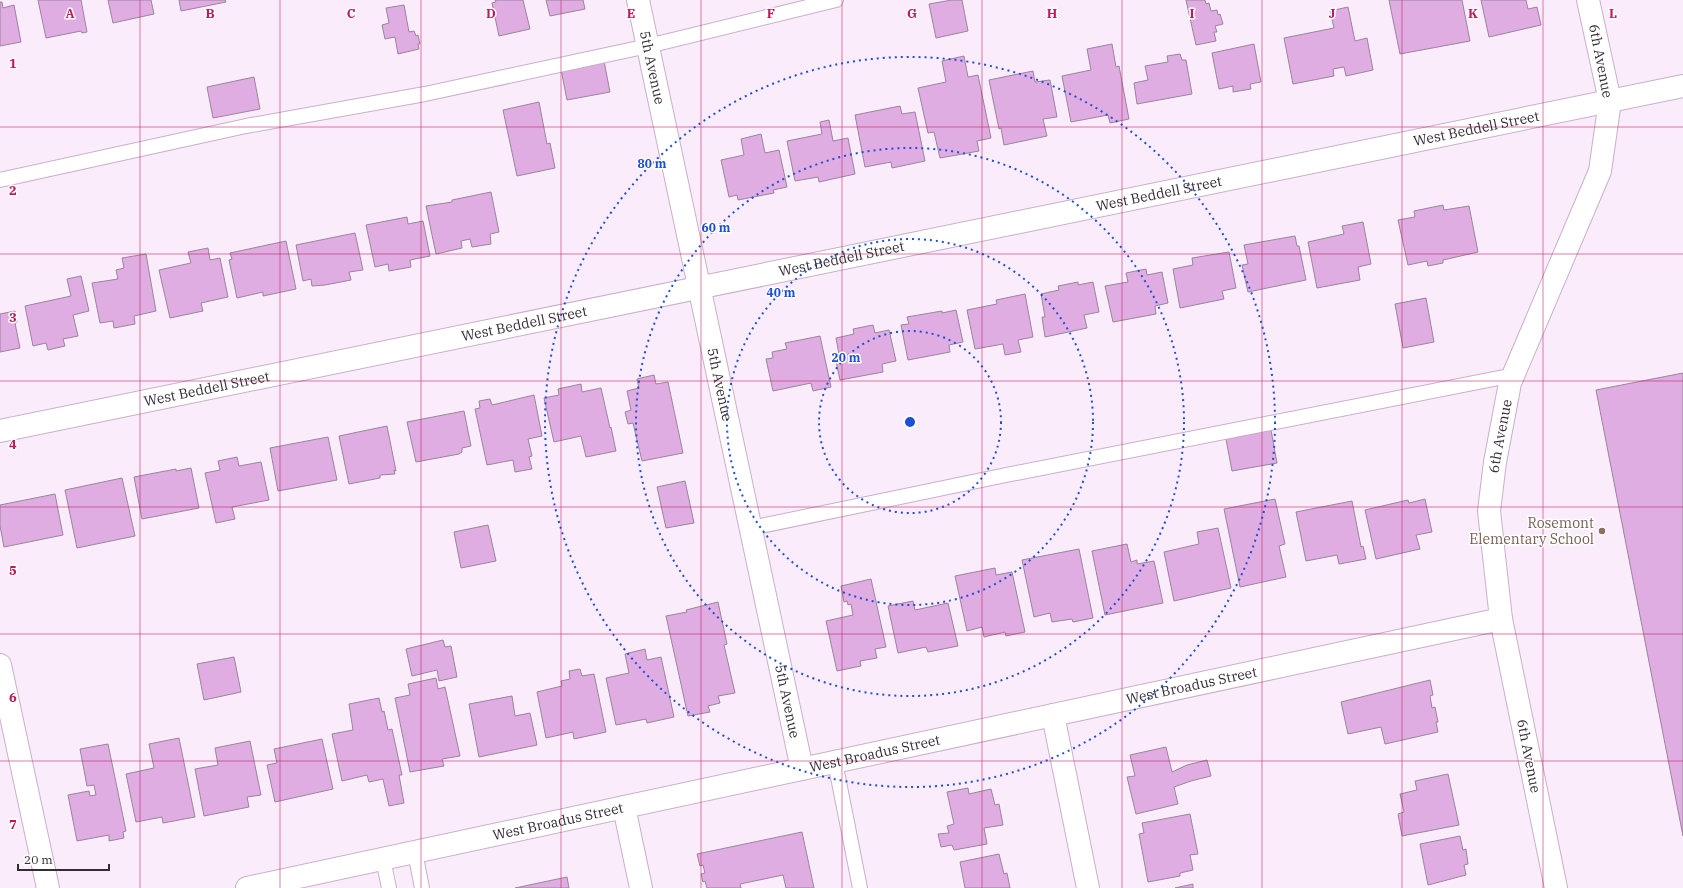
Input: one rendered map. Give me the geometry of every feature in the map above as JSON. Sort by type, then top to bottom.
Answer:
[{"type":"street","name":"5th Avenue","points":[[638,0],[802,769]]},
{"type":"street","name":"6th Avenue","points":[[1556,888],[1501,619],[1489,512],[1494,462],[1510,383],[1600,171],[1610,101],[1588,0]]},
{"type":"street","name":"West Beddell Street","points":[[0,431],[1683,86]]},
{"type":"street","name":"West Broadus Street","points":[[247,888],[1501,619]]},
{"type":"street","points":[[0,666],[6,723],[48,888]]},
{"type":"street","points":[[1053,715],[1088,888]]},
{"type":"street","points":[[624,807],[640,888]]},
{"type":"lane","points":[[0,180],[246,126],[425,94],[648,46],[836,0]]},
{"type":"lane","points":[[751,528],[1006,475],[1514,375]]},
{"type":"lane","points":[[835,762],[860,888]]},
{"type":"lane","points":[[415,852],[422,888]]},
{"type":"lane","points":[[383,859],[389,888]]},
{"type":"building","points":[[38,0],[81,0],[87,32],[82,33],[81,31],[46,38]]},
{"type":"building","points":[[108,0],[151,0],[154,14],[113,23]]},
{"type":"building","points":[[179,0],[225,0],[226,2],[181,11]]},
{"type":"building","points":[[495,0],[523,0],[530,29],[499,36],[492,3],[496,2]]},
{"type":"building","points":[[546,0],[583,0],[585,9],[550,16]]},
{"type":"building","points":[[952,0],[962,0],[968,31],[936,38],[929,4]]},
{"type":"building","points":[[1186,0],[1205,0],[1206,4],[1209,3],[1211,11],[1217,10],[1218,15],[1220,14],[1223,24],[1215,26],[1217,32],[1214,32],[1216,41],[1196,45]]},
{"type":"building","points":[[1389,0],[1462,0],[1470,41],[1400,54]]},
{"type":"building","points":[[1481,0],[1526,0],[1528,9],[1537,7],[1541,25],[1489,37]]},
{"type":"building","points":[[0,2],[2,2],[3,8],[14,5],[21,42],[0,46]]},
{"type":"building","points":[[404,5],[409,32],[414,31],[416,36],[418,35],[420,44],[418,44],[419,49],[398,54],[395,37],[385,39],[382,25],[389,23],[386,8]]},
{"type":"building","points":[[1348,7],[1355,41],[1367,38],[1373,70],[1346,76],[1344,67],[1333,69],[1334,76],[1293,84],[1284,38],[1334,28],[1330,11]]},
{"type":"building","points":[[1112,44],[1116,67],[1119,66],[1129,119],[1110,123],[1108,115],[1071,122],[1062,76],[1091,70],[1087,49]]},
{"type":"building","points":[[1254,44],[1261,82],[1250,84],[1251,89],[1233,92],[1233,86],[1219,89],[1212,53]]},
{"type":"building","points":[[1180,54],[1182,60],[1186,60],[1192,94],[1137,104],[1134,83],[1148,80],[1145,66],[1168,62],[1167,56]]},
{"type":"building","points":[[964,56],[968,77],[978,75],[991,138],[977,141],[979,151],[940,158],[934,132],[928,133],[918,88],[946,82],[942,61]]},
{"type":"building","points":[[604,61],[610,92],[567,100],[561,69]]},
{"type":"building","points":[[1033,71],[1035,82],[1050,80],[1057,117],[1043,119],[1047,136],[1004,145],[1001,128],[999,129],[989,80]]},
{"type":"building","points":[[254,77],[260,109],[213,118],[207,87]]},
{"type":"building","points":[[539,102],[547,144],[550,143],[555,168],[517,176],[503,110]]},
{"type":"building","points":[[900,106],[902,114],[915,112],[925,161],[892,168],[891,162],[865,167],[855,115]]},
{"type":"building","points":[[829,120],[833,141],[848,138],[855,174],[819,182],[818,177],[795,181],[787,141],[822,134],[820,122]]},
{"type":"building","points":[[761,134],[765,153],[779,150],[787,187],[773,190],[774,193],[738,200],[737,195],[729,197],[721,160],[744,155],[741,139]]},
{"type":"building","points":[[491,192],[499,232],[490,234],[491,244],[472,247],[470,239],[461,241],[462,248],[436,254],[426,206],[452,202],[452,200]]},
{"type":"building","points":[[1443,205],[1444,210],[1469,206],[1478,252],[1443,260],[1443,263],[1428,266],[1427,261],[1408,265],[1398,220],[1415,217],[1414,211]]},
{"type":"building","points":[[407,217],[408,224],[423,221],[430,256],[410,260],[411,267],[389,271],[388,264],[375,267],[366,225]]},
{"type":"building","points":[[1363,222],[1371,264],[1358,267],[1360,280],[1317,288],[1308,242],[1344,234],[1342,226]]},
{"type":"building","points":[[355,233],[363,270],[349,272],[351,280],[325,285],[312,286],[311,279],[303,281],[296,245]]},
{"type":"building","points":[[1295,236],[1297,246],[1299,246],[1306,280],[1248,292],[1242,265],[1248,264],[1244,245]]},
{"type":"building","points":[[286,241],[296,289],[263,296],[263,292],[237,298],[229,260],[232,259],[230,253]]},
{"type":"building","points":[[208,248],[210,260],[220,258],[228,297],[201,303],[203,311],[170,318],[159,270],[191,263],[188,252]]},
{"type":"building","points":[[1229,252],[1236,288],[1222,291],[1224,299],[1180,308],[1173,269],[1193,265],[1192,258]]},
{"type":"building","points":[[146,254],[156,311],[134,316],[135,324],[114,328],[113,321],[100,323],[92,283],[118,279],[116,270],[124,268],[122,258]]},
{"type":"building","points":[[1146,269],[1147,275],[1162,272],[1168,303],[1155,306],[1156,314],[1113,322],[1105,286],[1128,282],[1126,273]]},
{"type":"building","points":[[81,276],[89,311],[73,315],[78,336],[63,339],[65,346],[48,350],[46,343],[33,346],[25,306],[71,296],[67,279]]},
{"type":"building","points":[[1078,282],[1078,285],[1093,282],[1099,312],[1084,315],[1087,328],[1045,337],[1042,317],[1045,317],[1041,294],[1059,290],[1058,286]]},
{"type":"building","points":[[1025,294],[1033,337],[1018,340],[1021,352],[1005,355],[1003,344],[975,349],[967,310],[997,304],[996,300]]},
{"type":"building","points":[[1426,298],[1434,342],[1403,348],[1395,304]]},
{"type":"building","points":[[956,310],[963,342],[949,345],[950,352],[908,360],[901,325],[909,324],[907,317]]},
{"type":"building","points":[[15,311],[17,322],[15,323],[20,348],[0,352],[0,314]]},
{"type":"building","points":[[873,325],[875,333],[889,330],[896,361],[882,364],[883,372],[840,380],[836,361],[840,360],[836,338],[854,334],[853,329]]},
{"type":"building","points":[[820,336],[831,387],[813,391],[811,383],[773,391],[766,359],[773,358],[772,352],[787,349],[785,343]]},
{"type":"building","points":[[1683,373],[1683,836],[1596,390]]},
{"type":"building","points":[[654,375],[656,384],[668,382],[683,453],[642,461],[633,423],[628,424],[625,412],[631,410],[627,391],[639,388],[637,379]]},
{"type":"building","points":[[581,384],[582,392],[601,388],[616,451],[586,457],[581,436],[554,442],[544,398],[559,395],[558,389]]},
{"type":"building","points":[[534,395],[542,436],[528,439],[532,456],[529,457],[532,469],[515,472],[513,460],[487,465],[475,409],[480,408],[479,401],[490,399],[492,405]]},
{"type":"building","points":[[464,411],[471,446],[462,448],[462,452],[459,454],[416,462],[407,422]]},
{"type":"building","points":[[387,426],[396,471],[394,470],[395,474],[380,475],[380,478],[349,484],[339,436]]},
{"type":"building","points":[[1271,430],[1277,463],[1232,471],[1226,439]]},
{"type":"building","points":[[328,437],[337,480],[278,491],[270,448]]},
{"type":"building","points":[[237,457],[239,466],[261,462],[269,500],[232,507],[235,519],[216,523],[205,473],[220,470],[218,461]]},
{"type":"building","points":[[191,468],[199,508],[142,519],[134,477],[176,469],[176,471]]},
{"type":"building","points":[[122,478],[135,536],[77,548],[65,490]]},
{"type":"building","points":[[685,481],[694,523],[666,528],[657,487]]},
{"type":"building","points":[[55,494],[63,535],[4,547],[0,526],[0,505]]},
{"type":"building","points":[[1275,499],[1285,544],[1279,546],[1286,577],[1240,587],[1224,509]]},
{"type":"building","points":[[1425,499],[1432,532],[1416,535],[1420,549],[1376,559],[1365,510],[1408,500],[1409,503]]},
{"type":"building","points":[[1352,501],[1361,547],[1363,546],[1366,559],[1339,564],[1337,555],[1306,561],[1296,512]]},
{"type":"building","points":[[488,525],[496,561],[461,568],[454,532]]},
{"type":"building","points":[[1218,528],[1231,588],[1174,601],[1164,552],[1199,544],[1197,532]]},
{"type":"building","points":[[1127,544],[1131,562],[1137,560],[1137,564],[1154,561],[1163,603],[1105,615],[1092,551]]},
{"type":"building","points":[[1079,549],[1093,618],[1073,622],[1072,619],[1052,622],[1050,613],[1034,617],[1022,560]]},
{"type":"building","points":[[995,568],[996,575],[1012,572],[1025,632],[1006,636],[1005,632],[984,637],[982,627],[967,631],[955,576]]},
{"type":"building","points":[[871,579],[886,647],[875,649],[877,658],[860,661],[861,666],[837,671],[826,621],[853,615],[851,604],[848,605],[847,601],[844,602],[841,586]]},
{"type":"building","points":[[913,601],[915,610],[948,603],[958,646],[928,652],[926,647],[898,653],[888,606]]},
{"type":"building","points":[[718,602],[727,644],[724,645],[735,693],[718,696],[720,703],[708,706],[710,712],[688,716],[666,616],[687,612],[686,610]]},
{"type":"building","points":[[443,640],[445,647],[451,646],[457,677],[439,681],[437,670],[412,676],[406,649]]},
{"type":"building","points":[[645,649],[647,660],[661,657],[674,717],[647,723],[646,719],[616,725],[606,678],[629,673],[625,654]]},
{"type":"building","points":[[234,657],[241,692],[204,700],[197,664]]},
{"type":"building","points":[[580,669],[582,676],[594,674],[606,732],[574,739],[573,732],[546,738],[537,692],[562,686],[561,681],[570,679],[569,671]]},
{"type":"building","points":[[436,678],[438,689],[445,687],[460,756],[442,759],[444,766],[410,772],[395,698],[410,695],[408,684]]},
{"type":"building","points":[[1430,680],[1433,695],[1430,696],[1432,708],[1435,707],[1438,732],[1385,744],[1381,727],[1348,734],[1341,702]]},
{"type":"building","points":[[512,696],[515,716],[530,713],[537,745],[479,757],[469,704]]},
{"type":"building","points":[[379,698],[382,712],[384,711],[388,730],[392,729],[402,775],[399,775],[404,803],[389,806],[383,779],[369,782],[367,775],[342,781],[332,734],[353,730],[349,704]]},
{"type":"building","points":[[179,738],[195,817],[163,823],[162,817],[136,822],[126,774],[154,768],[149,744]]},
{"type":"building","points":[[322,739],[333,789],[275,802],[267,765],[277,763],[274,749]]},
{"type":"building","points":[[250,741],[261,795],[247,797],[249,807],[204,816],[195,769],[218,765],[215,748]]},
{"type":"building","points":[[108,744],[126,831],[123,832],[124,838],[109,841],[109,835],[77,841],[68,795],[89,791],[90,796],[96,795],[94,785],[87,786],[80,749]]},
{"type":"building","points":[[1166,747],[1172,772],[1187,765],[1207,760],[1211,776],[1174,787],[1178,804],[1136,814],[1127,777],[1135,776],[1130,755]]},
{"type":"building","points":[[1448,774],[1459,825],[1402,836],[1398,814],[1404,812],[1400,794],[1417,790],[1415,781]]},
{"type":"building","points":[[968,788],[969,794],[991,789],[995,805],[999,804],[1003,825],[984,828],[987,844],[954,850],[952,845],[941,847],[938,834],[949,833],[947,826],[954,824],[947,792]]},
{"type":"building","points":[[1190,814],[1198,854],[1190,855],[1193,870],[1180,873],[1180,876],[1148,882],[1139,834],[1144,833],[1142,823]]},
{"type":"building","points":[[802,832],[814,888],[786,888],[783,875],[740,884],[741,888],[707,888],[705,881],[703,882],[701,874],[705,873],[703,865],[700,866],[697,854]]},
{"type":"building","points":[[1460,836],[1463,850],[1466,849],[1468,864],[1464,865],[1466,875],[1428,885],[1420,844]]},
{"type":"building","points":[[999,854],[1004,874],[1007,873],[1010,888],[965,888],[960,862]]},
{"type":"building","points":[[567,877],[569,888],[515,888]]},
{"type":"building","points":[[1193,884],[1193,888],[1175,888]]},
{"type":"place","name":"Rosemont Elementary School","points":[[1602,531]]}]
